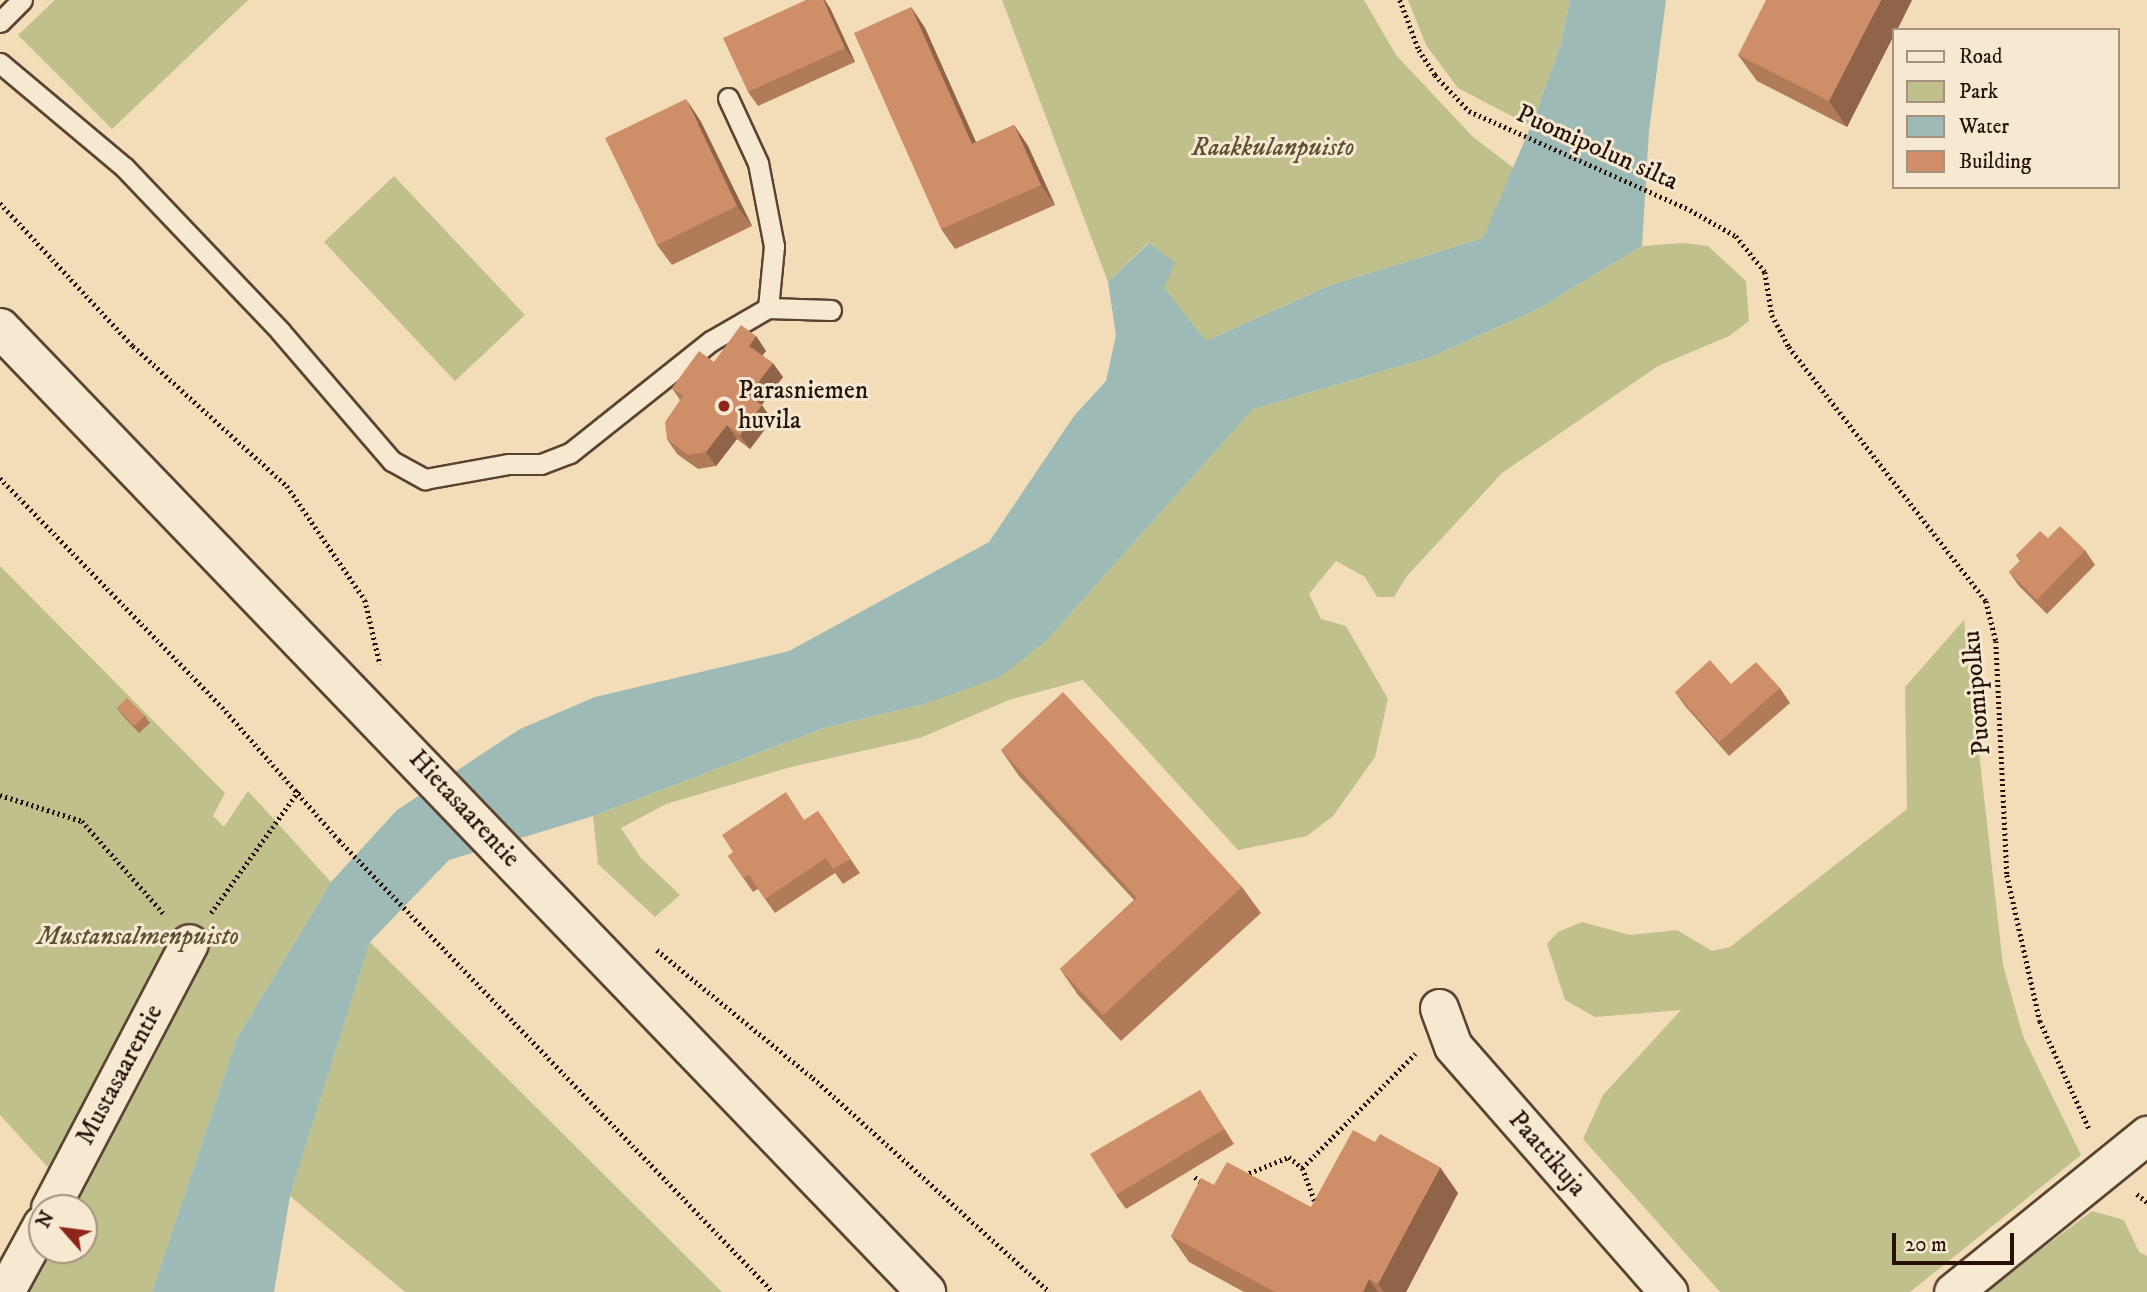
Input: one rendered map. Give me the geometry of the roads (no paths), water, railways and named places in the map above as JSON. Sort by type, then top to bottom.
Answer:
[{"type":"street","name":"Hietasaarentie","points":[[0,328],[926,1292]]},
{"type":"street","name":"Mustasaarentie","points":[[57,1194],[189,943]]},
{"type":"street","name":"Paattikuja","points":[[1442,1016],[1453,1046],[1668,1292]]},
{"type":"street","points":[[1953,1292],[2108,1170],[2147,1135]]},
{"type":"street","points":[[5,1292],[28,1250]]},
{"type":"lane","points":[[0,22],[22,0]]},
{"type":"lane","points":[[0,62],[125,168],[280,331],[392,461],[425,479],[508,464],[541,464],[570,453],[711,341],[768,308],[831,310]]},
{"type":"lane","points":[[728,98],[758,163],[774,246],[768,308]]},
{"type":"water","points":[[1570,0],[1666,0],[1649,131],[1642,246],[1538,309],[1431,357],[1253,409],[1047,640],[1000,677],[924,704],[824,728],[593,816],[449,860],[370,942],[290,1196],[274,1292],[152,1292],[237,1038],[331,882],[397,810],[520,729],[595,697],[789,651],[989,542],[1074,416],[1106,381],[1116,335],[1108,282],[1149,243],[1175,263],[1164,288],[1206,341],[1328,286],[1483,238],[1531,126],[1561,44]]},
{"type":"place","name":"Parasniemen huvila","points":[[724,406]]},
{"type":"park label","name":"Raakkulanpuisto","points":[[1273,148]]},
{"type":"park label","name":"Mustansalmenpuisto","points":[[138,937]]}]
